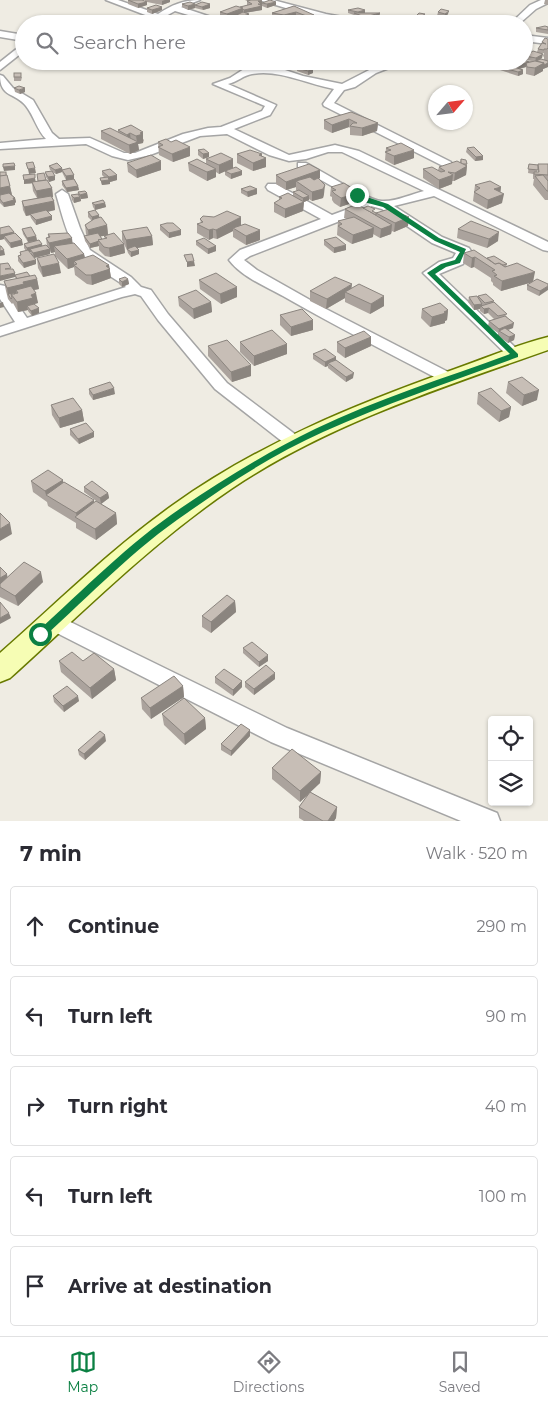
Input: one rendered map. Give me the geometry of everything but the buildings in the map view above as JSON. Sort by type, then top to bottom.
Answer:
[{"type":"street","points":[[110,0],[153,15]]},
{"type":"street","points":[[161,15],[196,0]]},
{"type":"street","points":[[262,0],[318,15]]},
{"type":"street","points":[[524,15],[533,7],[548,0]]},
{"type":"street","points":[[175,8],[198,15]]},
{"type":"street","points":[[0,34],[15,36]]},
{"type":"street","points":[[533,39],[548,41]]},
{"type":"street","points":[[0,67],[15,54]]},
{"type":"street","points":[[0,146],[92,141],[115,154],[132,156],[196,135],[223,130],[245,119],[266,113],[271,105],[218,84],[234,80],[235,77],[243,75],[247,71],[272,70],[294,78],[341,87],[355,84],[375,70]]},
{"type":"street","points":[[0,78],[9,90],[29,102],[48,135],[56,142]]},
{"type":"street","points":[[341,87],[328,104],[447,164]]},
{"type":"street","points":[[223,130],[233,132],[289,158],[348,190],[363,203]]},
{"type":"street","points":[[289,158],[328,147],[348,150],[548,247]]},
{"type":"street","points":[[272,188],[330,219]]},
{"type":"street","points":[[436,192],[386,206],[363,203],[330,219],[245,253],[236,260],[252,273],[321,312],[448,378]]},
{"type":"street","points":[[62,194],[78,238],[90,257],[130,282],[136,290]]},
{"type":"street","points":[[386,206],[437,240],[464,251],[458,261],[444,265],[430,273],[515,355]]},
{"type":"street","points":[[0,289],[24,324]]},
{"type":"street","points":[[0,332],[119,293],[136,290],[146,293],[163,317],[221,386],[294,442]]},
{"type":"street","points":[[0,670],[141,544],[183,511],[294,442],[366,410],[448,378],[548,344]]},
{"type":"street","points":[[54,622],[279,735],[488,821]]},
{"type":"route","points":[[40,634],[141,544],[183,511],[266,458],[294,442],[366,410],[448,378],[515,355],[430,273],[444,265],[458,261],[464,251],[437,240],[386,206],[362,200],[357,195]]}]
